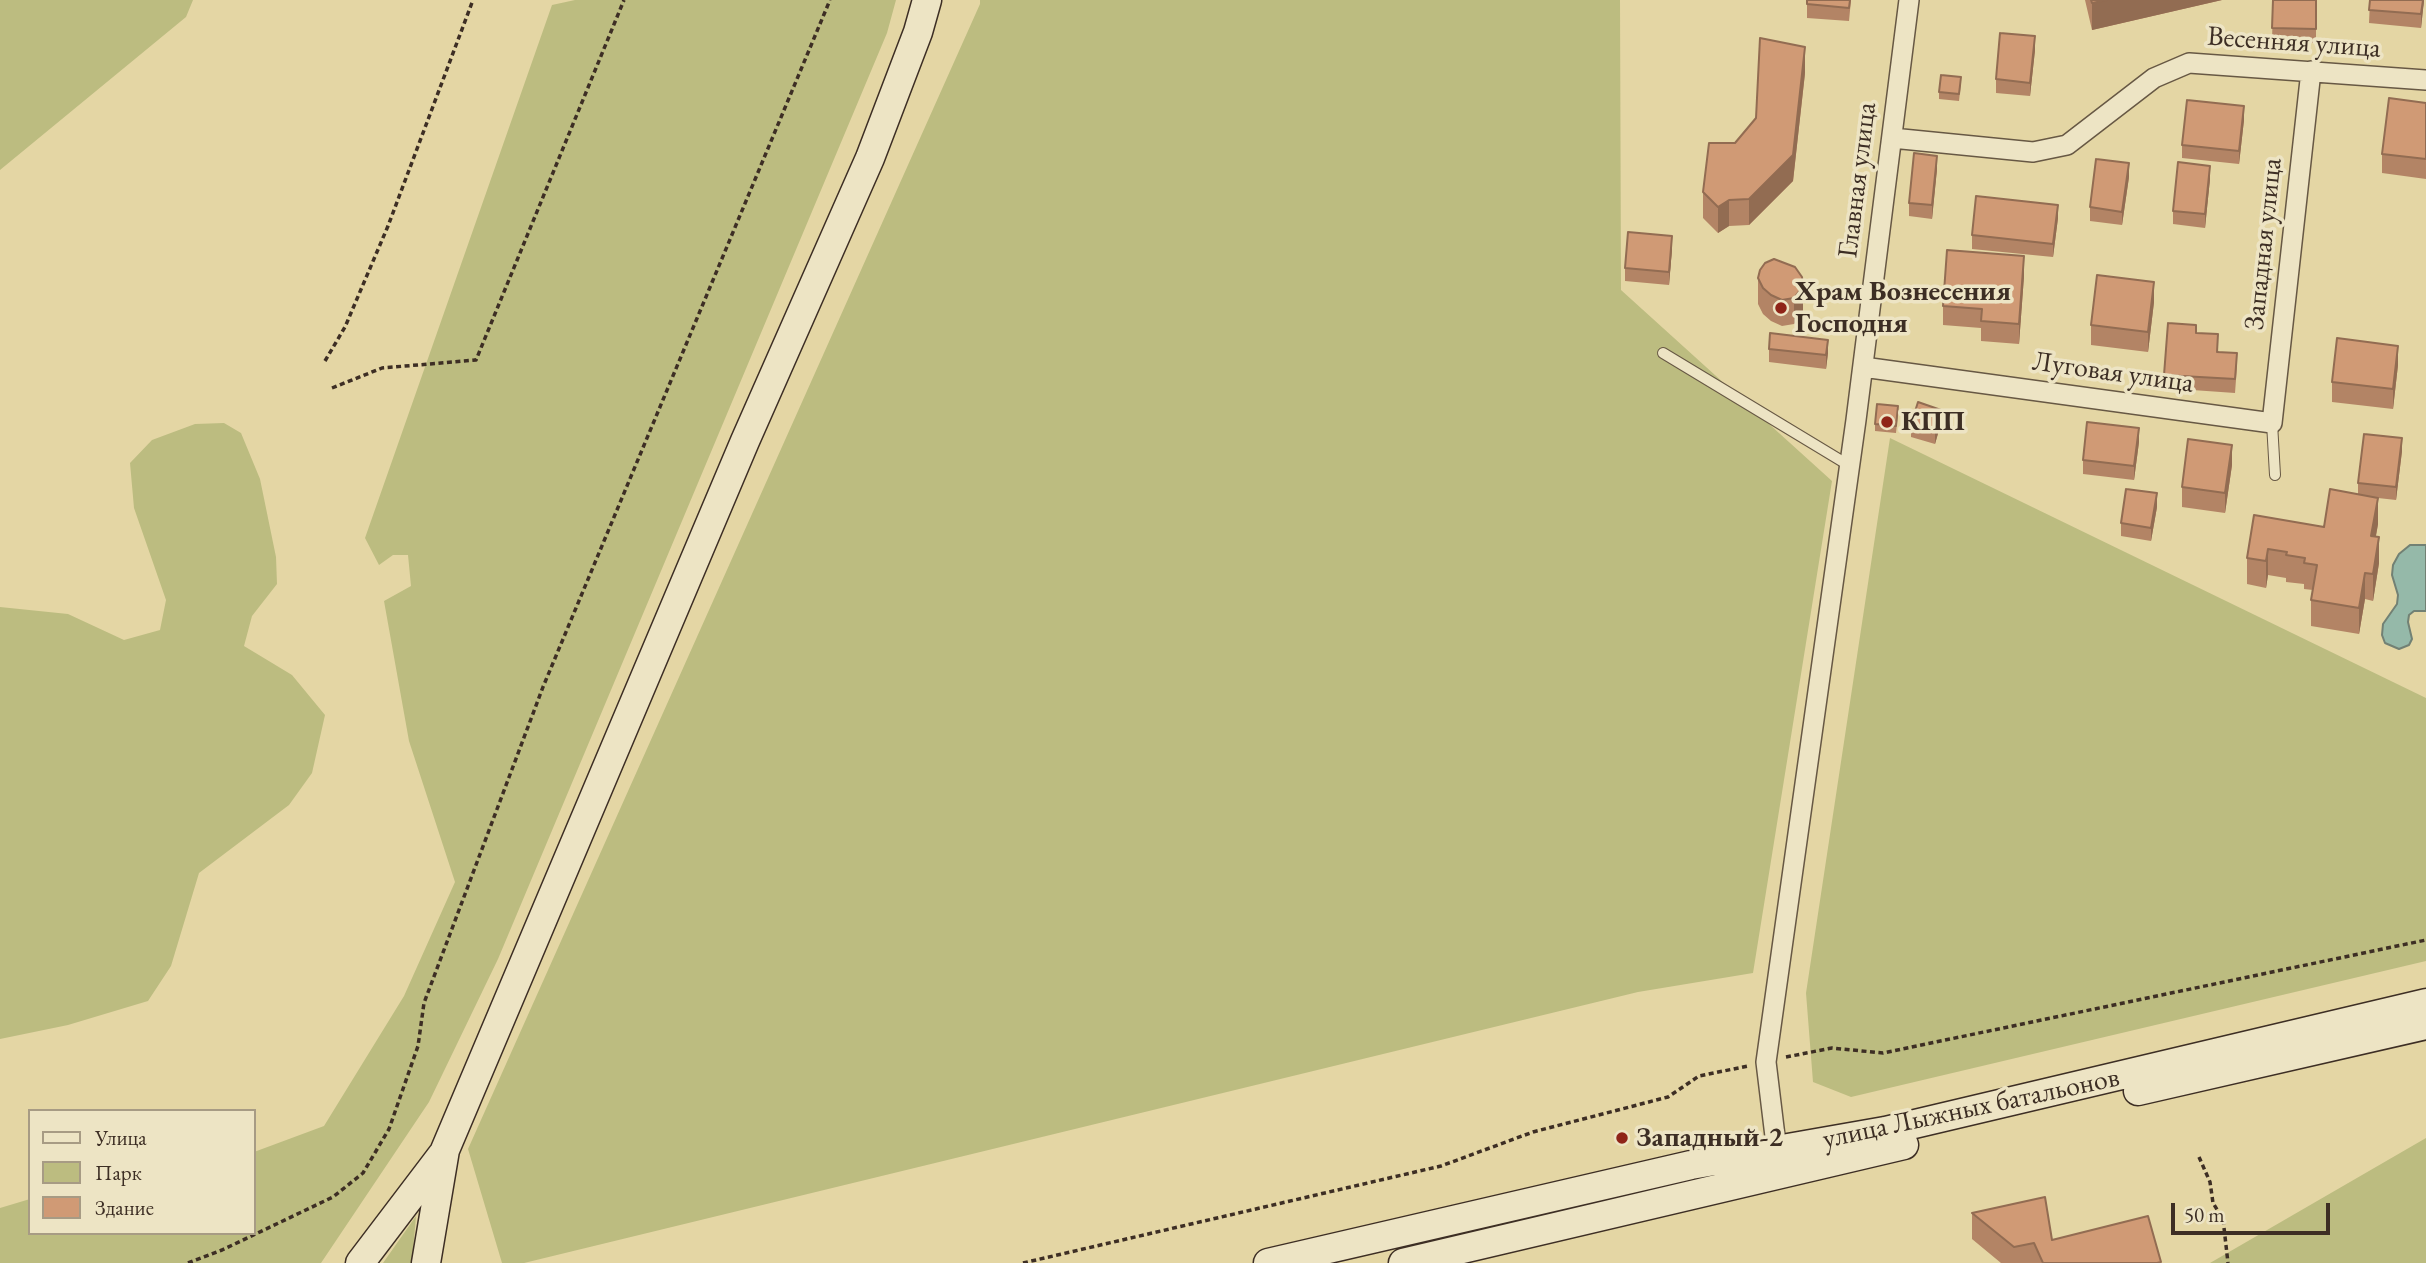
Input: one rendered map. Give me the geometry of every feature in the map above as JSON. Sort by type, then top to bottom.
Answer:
[{"type":"main road","points":[[426,1263],[445,1150],[745,441],[870,158],[918,32],[927,0]]},
{"type":"main road","name":"улица Лыжных батальонов","points":[[1403,1263],[1885,1132],[2426,1003]]},
{"type":"main road","name":"улица Лыжных батальонов","points":[[1268,1263],[1690,1165],[1778,1163],[2426,1025]]},
{"type":"main road","points":[[360,1263],[445,1150]]},
{"type":"street","name":"Главная улица","points":[[1778,1163],[1766,1062],[1850,466],[1909,0]]},
{"type":"street","name":"Весенняя улица","points":[[1892,138],[2033,152],[2067,145],[2154,78],[2189,63],[2426,80]]},
{"type":"street","name":"Западная улица","points":[[2272,423],[2311,71]]},
{"type":"street","name":"Луговая улица","points":[[1863,367],[2272,423]]},
{"type":"lane","points":[[1663,353],[1850,466]]},
{"type":"lane","points":[[2272,423],[2275,475]]},
{"type":"path","points":[[324,361],[345,327],[382,239],[473,0]]},
{"type":"path","points":[[332,388],[382,369],[476,360],[624,0]]},
{"type":"path","points":[[256,1234],[333,1197],[363,1173],[389,1129],[418,1046],[424,1003],[543,687],[830,0]]},
{"type":"path","points":[[1883,1053],[2426,940]]},
{"type":"path","points":[[1023,1263],[1441,1166],[1533,1132],[1668,1097]]},
{"type":"path","points":[[2199,1157],[2210,1182],[2213,1203],[2224,1219],[2228,1263]]},
{"type":"path","points":[[188,1263],[255,1235]]},
{"type":"green space","points":[[0,0],[193,0],[186,17],[0,170]]},
{"type":"green space","points":[[575,0],[896,0],[887,33],[498,959],[429,1102],[321,1263],[0,1263],[0,1208],[28,1200],[28,1235],[256,1235],[256,1151],[324,1126],[404,996],[455,882],[409,741],[384,601],[411,586],[408,555],[393,555],[379,565],[365,538],[552,5]]},
{"type":"green space","points":[[980,0],[1620,0],[1621,290],[1832,481],[1753,973],[1638,992],[524,1263],[502,1263],[468,1149]]},
{"type":"green space","points":[[224,423],[241,433],[260,479],[276,557],[277,584],[252,616],[244,646],[292,675],[325,715],[312,773],[289,805],[199,873],[171,966],[148,1001],[68,1025],[0,1039],[0,607],[68,614],[124,640],[160,630],[166,600],[134,508],[130,463],[152,440],[195,424]]},
{"type":"green space","points":[[1890,438],[2426,698],[2426,961],[1851,1097],[1813,1082],[1806,993]]},
{"type":"green space","points":[[2426,1138],[2426,1263],[2210,1263]]},
{"type":"green space","points":[[416,1216],[412,1263],[383,1263]]},
{"type":"shaded area","points":[[2410,545],[2426,545],[2426,611],[2414,611],[2409,615],[2412,639],[2409,645],[2399,649],[2385,643],[2382,635],[2383,624],[2397,604],[2393,565],[2399,554]]},
{"type":"building","points":[[1807,0],[1850,0],[1849,8],[1807,4]]},
{"type":"building","points":[[2273,0],[2316,0],[2316,29],[2272,28]]},
{"type":"building","points":[[2370,0],[2423,0],[2421,14],[2369,10]]},
{"type":"building","points":[[2000,33],[2035,36],[2030,83],[1996,79]]},
{"type":"building","points":[[1760,38],[1805,47],[1793,155],[1749,199],[1729,200],[1718,207],[1703,192],[1709,143],[1735,143],[1756,118]]},
{"type":"building","points":[[1941,75],[1961,77],[1959,94],[1939,92]]},
{"type":"building","points":[[2389,98],[2426,103],[2426,159],[2382,154]]},
{"type":"building","points":[[2187,100],[2244,106],[2239,151],[2182,145]]},
{"type":"building","points":[[1914,153],[1937,156],[1932,205],[1909,203]]},
{"type":"building","points":[[2096,159],[2129,163],[2122,212],[2090,207]]},
{"type":"building","points":[[2178,162],[2210,166],[2205,214],[2173,211]]},
{"type":"building","points":[[1976,196],[2058,205],[2053,244],[1972,235]]},
{"type":"building","points":[[1628,232],[1672,236],[1669,272],[1625,268]]},
{"type":"building","points":[[1947,250],[2024,256],[2019,324],[1981,321],[1982,309],[1943,306]]},
{"type":"building","points":[[1774,259],[1795,267],[1802,277],[1803,286],[1794,298],[1782,300],[1763,288],[1758,278],[1760,270],[1765,263]]},
{"type":"building","points":[[2097,275],[2154,282],[2148,332],[2091,325]]},
{"type":"building","points":[[2168,323],[2196,325],[2196,333],[2218,334],[2217,352],[2237,353],[2235,379],[2164,375]]},
{"type":"building","points":[[1770,333],[1828,340],[1826,355],[1769,349]]},
{"type":"building","points":[[2337,338],[2398,346],[2393,389],[2332,382]]},
{"type":"building","points":[[1918,402],[1941,410],[1935,431],[1911,424]]},
{"type":"building","name":"КПП","points":[[1877,404],[1898,406],[1896,426],[1875,424]]},
{"type":"building","points":[[2087,422],[2139,428],[2134,466],[2083,460]]},
{"type":"building","points":[[2364,434],[2402,438],[2396,487],[2358,483]]},
{"type":"building","points":[[2188,439],[2232,445],[2225,493],[2182,487]]},
{"type":"building","points":[[2126,489],[2157,493],[2151,528],[2121,523]]},
{"type":"building","points":[[2330,489],[2378,498],[2371,536],[2379,537],[2373,574],[2365,573],[2359,608],[2311,600],[2317,565],[2304,563],[2305,558],[2268,549],[2266,561],[2247,558],[2254,515],[2324,527]]},
{"type":"building","points":[[2045,1197],[2052,1240],[2148,1216],[2161,1262],[2043,1263],[2034,1243],[2014,1247],[1972,1213]]},
{"type":"place","name":"Храм Вознесения Господня","points":[[1781,308]]},
{"type":"place","name":"КПП","points":[[1887,422]]},
{"type":"place","name":"Западный-2","points":[[1622,1138]]}]
